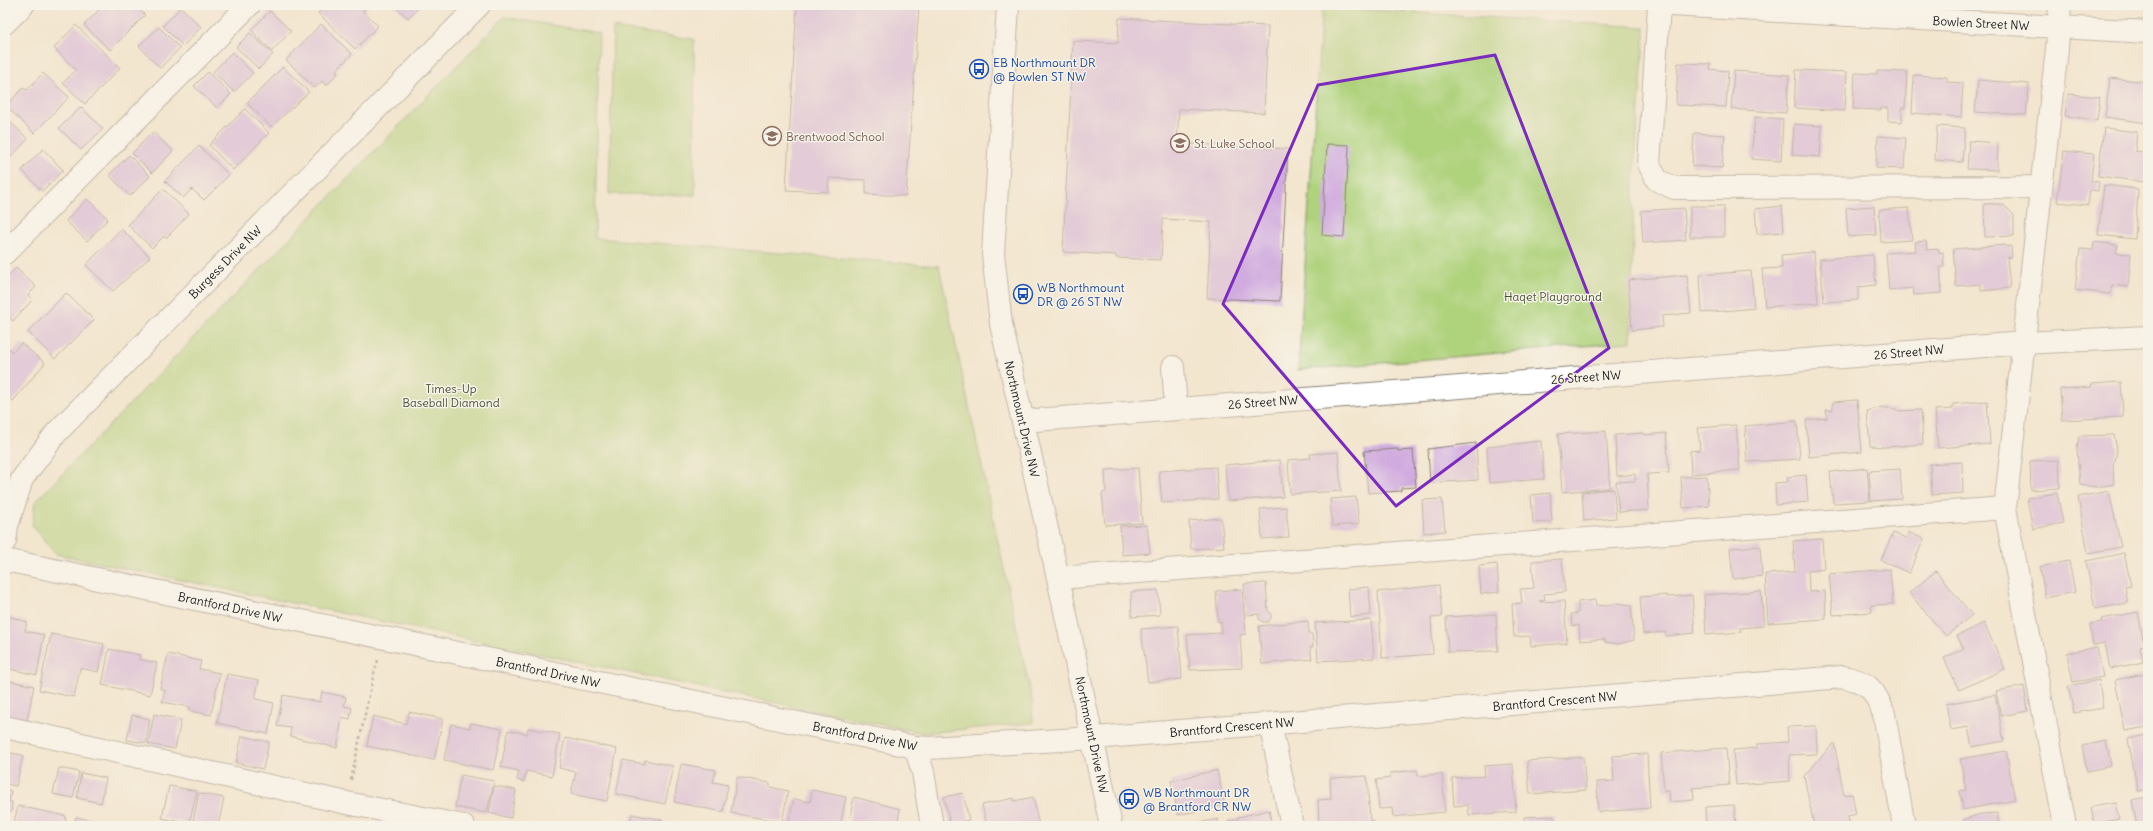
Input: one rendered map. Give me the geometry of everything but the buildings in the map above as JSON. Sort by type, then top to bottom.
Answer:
[{"type":"street","points":[[5,23],[22,5]]},
{"type":"street","points":[[5,253],[249,5]]},
{"type":"street","name":"Burgess Drive NW","points":[[5,541],[7,526],[22,479],[57,432],[479,5]]},
{"type":"street","name":"Northmount Drive NW","points":[[1008,5],[993,254],[994,273],[1001,324],[1094,738],[1111,826]]},
{"type":"street","points":[[1659,5],[1649,164],[1657,180],[1674,188],[2041,187]]},
{"type":"street","name":"Bowlen Street NW","points":[[1671,5],[2148,32]]},
{"type":"street","points":[[2060,5],[2005,508],[2065,826]]},
{"type":"street","name":"26 Street NW","points":[[1023,421],[2024,343],[2148,337]]},
{"type":"street","points":[[1173,367],[1176,408]]},
{"type":"street","points":[[1058,578],[2005,508]]},
{"type":"street","name":"Brantford Drive NW","points":[[5,560],[916,747],[929,748],[1094,738]]},
{"type":"street","name":"Brantford Crescent NW","points":[[1094,738],[1842,678],[1860,680],[1878,698],[1884,714],[1904,826]]},
{"type":"street","points":[[1270,724],[1292,826]]},
{"type":"street","points":[[5,727],[347,803],[464,826]]},
{"type":"street","points":[[916,747],[923,772],[932,826]]},
{"type":"path","points":[[347,803],[382,638]]},
{"type":"highlighted area","points":[[1495,55],[1609,348],[1396,506],[1223,304],[1318,85]]},
{"type":"green space","name":"Haqet Playground","points":[[1322,7],[1645,27],[1634,174],[1631,342],[1298,370]]},
{"type":"green space","name":"Times-Up Baseball Diamond","points":[[504,17],[599,33],[595,238],[939,266],[1032,700],[1033,723],[922,733],[55,554],[32,525],[35,502]]},
{"type":"green space","points":[[613,28],[694,39],[695,195],[609,194]]},
{"type":"place","name":"EB Northmount DR @ Bowlen ST NW","points":[[979,69]]},
{"type":"place","name":"Brentwood School","points":[[772,136]]},
{"type":"place","name":"St. Luke School","points":[[1180,143]]},
{"type":"place","name":"WB Northmount DR @ 26 ST NW","points":[[1023,294]]},
{"type":"place","name":"WB Northmount DR @ Brantford CR NW","points":[[1129,799]]}]
